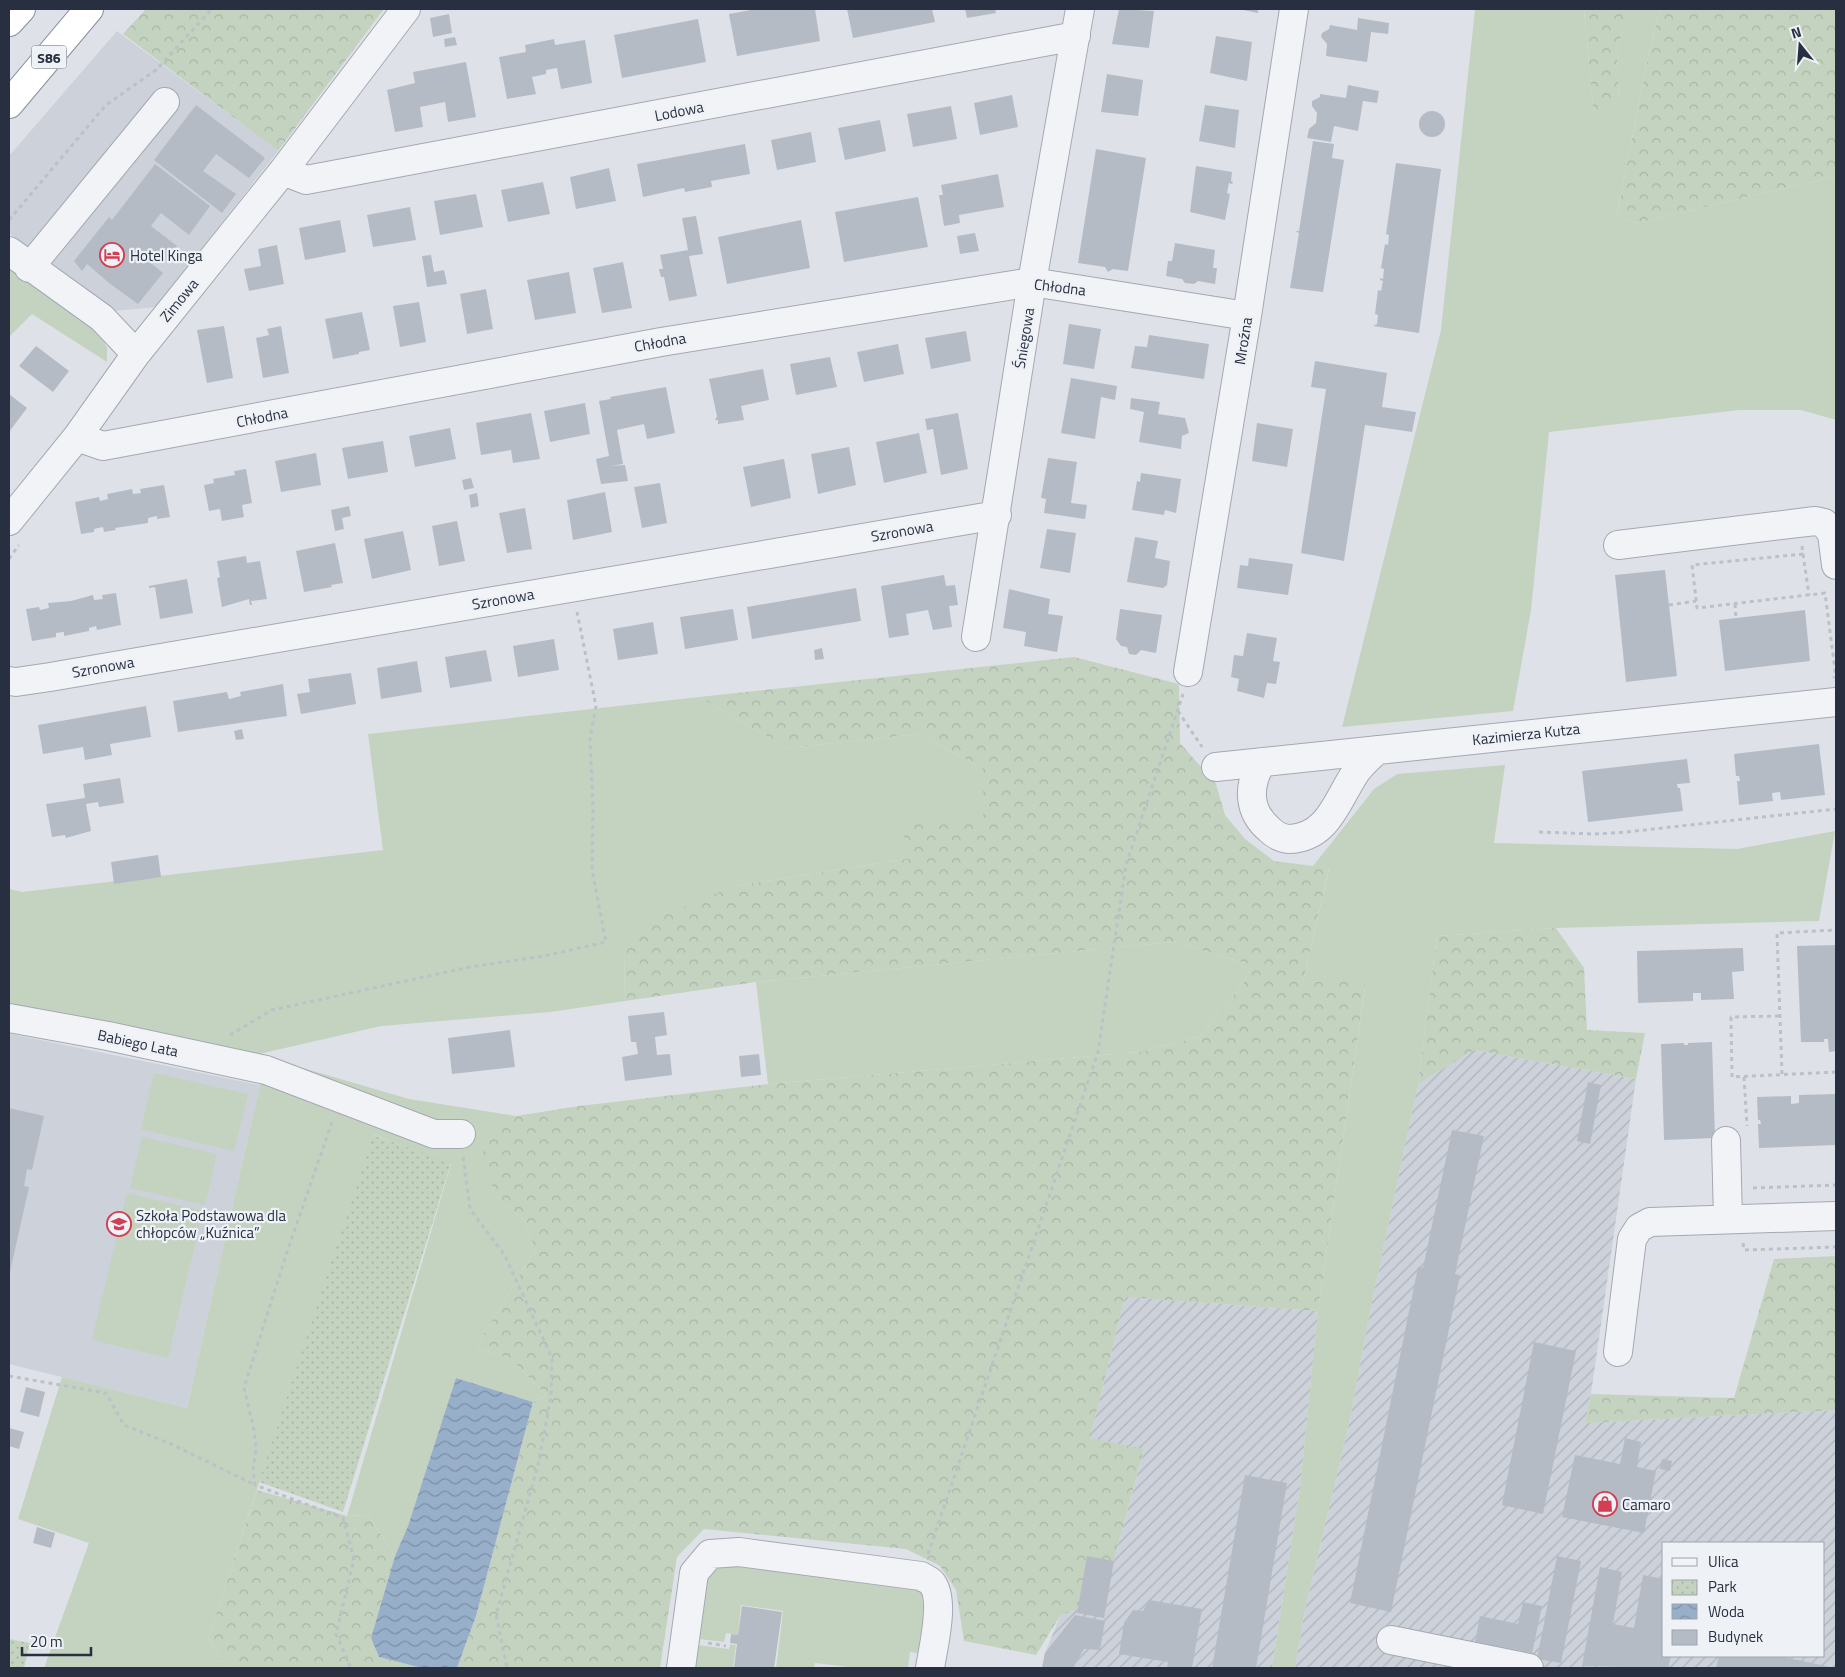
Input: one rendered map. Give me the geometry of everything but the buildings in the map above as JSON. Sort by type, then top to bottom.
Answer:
[{"type":"highway","points":[[9,22],[21,9]]},
{"type":"highway","name":"S86","points":[[9,104],[89,9]]},
{"type":"street","name":"Zimowa","points":[[9,521],[76,437],[136,354],[283,171],[406,9]]},
{"type":"street","name":"Śniegowa","points":[[976,637],[997,515],[1032,282],[1080,9]]},
{"type":"street","name":"Mroźna","points":[[1188,672],[1247,316],[1294,9]]},
{"type":"street","name":"Lodowa","points":[[283,171],[306,180],[1076,36]]},
{"type":"street","points":[[30,268],[165,102]]},
{"type":"street","points":[[9,251],[30,268],[102,318],[136,354]]},
{"type":"street","name":"Chłodna","points":[[76,437],[103,446],[661,342],[1032,282],[1247,316]]},
{"type":"street","name":"Szronowa","points":[[9,681],[16,682],[50,677],[997,515]]},
{"type":"street","points":[[1618,545],[1815,521],[1824,523],[1832,534],[1836,566]]},
{"type":"street","name":"Kazimierza Kutza","points":[[1216,767],[1377,750],[1834,693]]},
{"type":"street","points":[[1262,762],[1254,775],[1251,790],[1253,808],[1264,825],[1275,835],[1289,839],[1309,834],[1327,823],[1354,774],[1377,750]]},
{"type":"street","name":"Babiego Lata","points":[[9,1018],[266,1070],[434,1134],[461,1134]]},
{"type":"street","points":[[1726,1141],[1728,1219]]},
{"type":"street","points":[[1618,1352],[1629,1255],[1632,1238],[1639,1228],[1650,1222],[1836,1216]]},
{"type":"street","points":[[681,1668],[694,1573],[710,1554],[739,1552],[909,1572],[921,1576],[932,1583],[938,1596],[938,1610],[930,1668]]},
{"type":"street","points":[[1391,1640],[1529,1668]]},
{"type":"path","points":[[9,220],[106,105],[156,70],[212,9]]},
{"type":"path","points":[[1799,523],[1809,595]]},
{"type":"path","points":[[1803,554],[1692,565],[1697,608],[1831,592]]},
{"type":"path","points":[[212,1058],[225,1038],[272,1010],[470,967],[544,956],[606,942],[592,870],[593,808],[590,738],[596,706],[572,587]]},
{"type":"path","points":[[1826,593],[1835,670],[1834,693]]},
{"type":"path","points":[[1670,605],[1696,601]]},
{"type":"path","points":[[1736,604],[1736,618]]},
{"type":"path","points":[[932,1583],[925,1564],[1098,1052],[1126,865],[1188,672]]},
{"type":"path","points":[[1539,832],[1594,834],[1626,832],[1836,809]]},
{"type":"path","points":[[1782,1074],[1777,933],[1836,930]]},
{"type":"path","points":[[1779,1016],[1731,1017],[1732,1077],[1836,1072]]},
{"type":"path","points":[[255,1485],[252,1470],[256,1449],[254,1430],[244,1388],[286,1256],[331,1127],[337,1097]]},
{"type":"path","points":[[461,1134],[470,1210],[504,1254],[552,1358],[551,1397],[538,1465],[496,1615],[507,1668]]},
{"type":"path","points":[[1727,1188],[1836,1185]]},
{"type":"path","points":[[9,1376],[106,1393],[124,1425],[171,1444],[255,1485],[343,1518],[354,1559],[336,1634],[351,1668]]},
{"type":"shaded area","points":[[117,31],[278,151],[156,307],[113,311],[9,233],[9,156]]},
{"type":"shaded area","name":"Szkoła Podstawowa dla chłopców „Kuźnica”","points":[[11,1034],[260,1085],[187,1408],[9,1364],[9,1037]]},
{"type":"shaded area","points":[[1474,1050],[1636,1079],[1591,1394],[1585,1423],[1836,1410],[1836,1668],[1295,1668],[1305,1609],[1350,1419],[1369,1316],[1418,1084]]},
{"type":"shaded area","points":[[1125,1297],[1318,1311],[1300,1488],[1272,1668],[1042,1668],[1045,1653],[1060,1616],[1104,1597],[1144,1450],[1090,1438]]},
{"type":"green space","points":[[146,9],[384,9],[278,151],[123,34]]},
{"type":"green space","points":[[1475,9],[1584,9],[1594,117],[1619,101],[1617,47],[1632,9],[1660,9],[1649,53],[1617,215],[1637,223],[1836,176],[1836,420],[1801,410],[1739,410],[1549,432],[1531,610],[1513,711],[1342,727],[1441,330]]},
{"type":"green space","points":[[1584,9],[1632,10],[1617,47],[1619,101],[1594,118]]},
{"type":"green space","points":[[1660,9],[1836,9],[1836,176],[1637,223],[1617,215],[1649,53]]},
{"type":"green space","points":[[9,267],[97,329],[107,348],[107,362],[32,314],[9,337]]},
{"type":"green space","points":[[1074,657],[1179,684],[1180,743],[1216,784],[1225,815],[1245,839],[1274,861],[1329,868],[1303,982],[1366,980],[1318,1311],[1125,1297],[1090,1438],[1144,1449],[1104,1597],[1060,1616],[1036,1655],[964,1641],[956,1590],[940,1566],[906,1549],[704,1529],[677,1557],[660,1668],[457,1668],[476,1616],[533,1402],[547,1396],[511,1359],[476,1347],[535,1250],[524,1220],[494,1194],[482,1147],[516,1116],[579,1106],[768,1084],[1139,1052],[1199,1037],[1243,984],[1252,965],[1173,942],[756,982],[625,1001],[624,951],[659,917],[735,886],[912,858],[899,825],[983,818],[983,769],[920,734],[787,748],[699,697]]},
{"type":"green space","points":[[699,697],[787,748],[920,734],[983,769],[983,818],[912,858],[735,886],[624,951],[625,1001],[550,1012],[381,1026],[259,1054],[9,1008],[9,889],[22,892],[383,850],[368,734]]},
{"type":"green space","points":[[1505,765],[1494,843],[1737,849],[1835,831],[1819,921],[1556,928],[1437,936],[1418,1084],[1369,1316],[1350,1419],[1305,1609],[1295,1668],[1272,1668],[1300,1488],[1318,1311],[1366,981],[1303,982],[1329,869],[1313,866],[1374,789],[1397,774]]},
{"type":"green space","points":[[1556,928],[1584,968],[1587,1030],[1645,1033],[1636,1079],[1474,1050],[1418,1084],[1437,936]]},
{"type":"green space","points":[[1173,942],[1252,965],[1243,984],[1199,1037],[1139,1052],[768,1084],[756,982]]},
{"type":"green space","points":[[272,1059],[409,1099],[516,1116],[483,1147],[494,1194],[524,1220],[535,1250],[476,1347],[511,1359],[547,1396],[533,1402],[456,1378],[408,1526],[395,1556],[368,1515],[347,1516],[451,1164],[374,1135],[208,1638],[228,1668],[44,1668],[89,1543],[18,1519],[62,1377],[187,1408],[260,1085]]},
{"type":"green space","points":[[154,1073],[248,1094],[234,1151],[141,1129]]},
{"type":"green space","points":[[373,1135],[451,1163],[343,1512],[259,1482]]},
{"type":"green space","points":[[142,1137],[217,1154],[205,1205],[130,1188]]},
{"type":"green space","points":[[127,1193],[203,1211],[168,1358],[92,1340]]},
{"type":"green space","points":[[1836,1256],[1836,1410],[1585,1423],[1591,1394],[1734,1398],[1774,1259]]},
{"type":"green space","points":[[257,1490],[347,1516],[368,1515],[395,1556],[371,1638],[379,1657],[422,1668],[228,1668],[208,1638]]},
{"type":"green space","points":[[718,1557],[928,1591],[925,1654],[910,1652],[908,1668],[857,1668],[815,1663],[814,1668],[776,1668],[783,1611],[741,1605],[738,1635],[726,1633],[724,1642],[699,1639],[700,1577]]},
{"type":"green space","points":[[9,1639],[30,1643],[24,1668],[9,1668]]},
{"type":"green space","points":[[730,1644],[736,1645],[733,1668],[695,1668],[698,1645],[729,1649]]},
{"type":"water","points":[[456,1378],[533,1402],[476,1616],[457,1668],[422,1668],[379,1657],[371,1638],[395,1556],[408,1526]]},
{"type":"place","name":"Hotel Kinga","points":[[112,255]]},
{"type":"place","name":"Szkoła Podstawowa dla chłopców „Kuźnica”","points":[[119,1224]]},
{"type":"place","name":"Camaro","points":[[1605,1504]]}]
